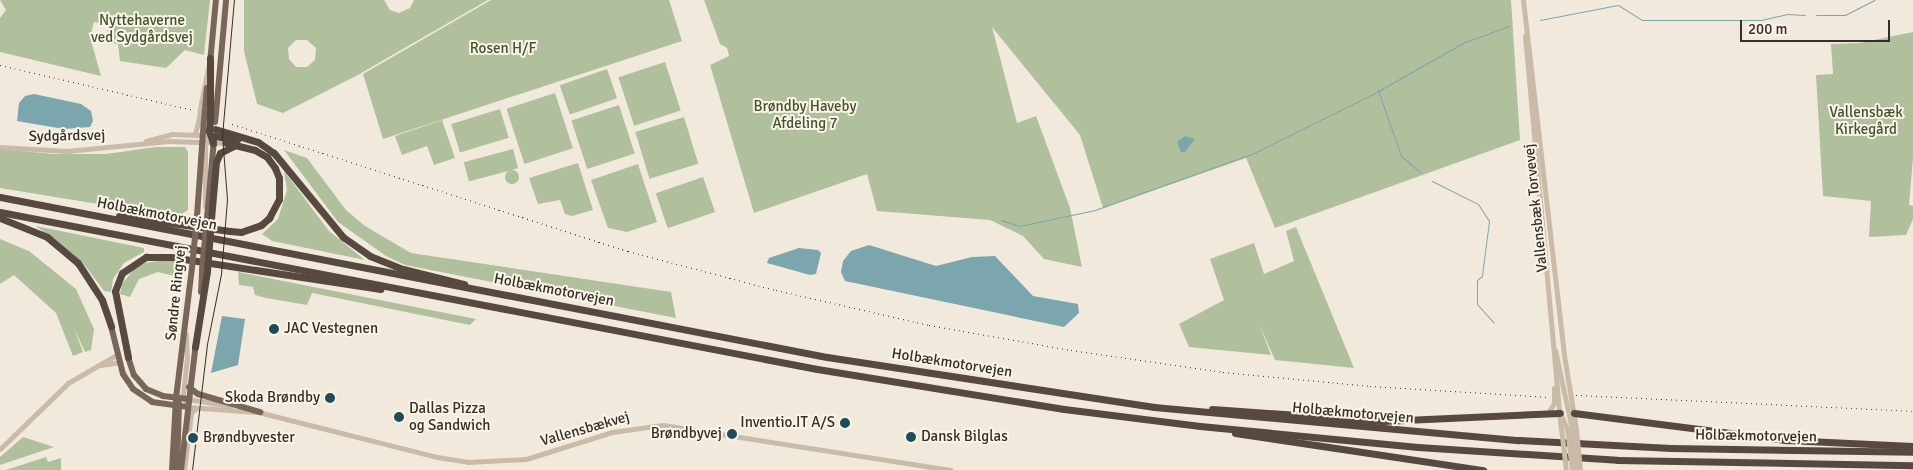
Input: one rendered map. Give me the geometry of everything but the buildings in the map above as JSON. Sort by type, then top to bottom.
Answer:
[{"type":"highway","points":[[210,58],[208,131],[258,142],[280,158],[343,237],[370,256],[403,269],[452,279],[476,289]]},
{"type":"highway","points":[[86,214],[230,231],[252,229],[265,221],[275,209],[280,194],[279,178],[265,155],[250,148],[226,143]]},
{"type":"highway","points":[[195,346],[205,270],[208,216],[216,162],[220,153],[234,146]]},
{"type":"highway","name":"Holbækmotorvejen","points":[[0,197],[827,357],[1154,407],[1519,440],[1672,448],[1913,452]]},
{"type":"highway","name":"Holbækmotorvejen","points":[[0,212],[817,369],[1064,409],[1200,426],[1418,447],[1617,460],[1913,465]]},
{"type":"highway","points":[[0,218],[47,237],[73,259],[93,283],[111,326]]},
{"type":"highway","points":[[128,357],[115,291],[122,273],[146,257],[171,257],[368,288],[417,292]]},
{"type":"highway","points":[[1154,407],[1383,421],[1560,413]]},
{"type":"highway","points":[[1572,413],[1786,440],[1913,446]]},
{"type":"highway","points":[[1200,426],[1263,439],[1483,470]]},
{"type":"main road","points":[[210,58],[216,0]]},
{"type":"main road","points":[[208,111],[226,0]]},
{"type":"main road","points":[[208,131],[208,216]]},
{"type":"main road","name":"Søndre Ringvej","points":[[172,470],[182,398],[186,331],[197,216],[208,131]]},
{"type":"main road","points":[[111,326],[123,374],[139,395],[152,402],[181,407]]},
{"type":"main road","name":"Søndre Ringvej","points":[[182,398],[189,387],[195,346]]},
{"type":"main road","points":[[128,357],[134,375],[146,389],[182,398],[177,470]]},
{"type":"main road","points":[[189,387],[198,394],[260,412]]},
{"type":"main road","name":"Søndre Ringvej","points":[[180,470],[181,407]]},
{"type":"street","name":"Vallensbæk Torvevej","points":[[1523,0],[1560,413],[1569,429],[1580,470]]},
{"type":"street","name":"Vallensbæk Torvevej","points":[[1523,0],[1572,413],[1566,470]]},
{"type":"street","points":[[195,134],[208,131],[208,111]]},
{"type":"street","name":"Sydgårdsvej","points":[[133,145],[164,135],[195,134],[208,131]]},
{"type":"street","name":"Sydgårdsvej","points":[[0,147],[67,151],[133,145],[208,131],[226,143]]},
{"type":"street","points":[[1554,350],[1572,413],[1560,413]]},
{"type":"street","points":[[0,449],[68,383],[95,366],[119,358]]},
{"type":"street","points":[[1548,413],[1554,403],[1555,360]]},
{"type":"street","name":"Vallensbækvej","points":[[182,398],[260,412],[438,457],[468,462],[526,459],[612,432],[664,425],[950,470]]},
{"type":"street","name":"Vallensbækvej","points":[[181,407],[260,412]]},
{"type":"street","points":[[184,470],[191,413],[196,408]]},
{"type":"street","points":[[1569,429],[1572,470]]},
{"type":"street","points":[[1569,429],[1576,470]]},
{"type":"green space","name":"Nyttehaverne ved Sydgårdsvej","points":[[0,0],[210,0],[204,55],[185,50],[166,68],[120,61],[118,44],[109,43],[107,38],[109,11],[106,12],[104,24],[94,22],[90,37],[101,76],[0,52],[0,18],[6,10]]},
{"type":"green space","points":[[244,0],[384,0],[390,10],[399,13],[410,8],[414,0],[488,0],[356,76],[283,113],[257,104],[244,51]],"holes":[[[296,40],[307,40],[316,48],[315,60],[307,67],[296,67],[289,59],[288,48]]]},
{"type":"green space","name":"Rosen H/F","points":[[491,0],[669,0],[682,41],[383,139],[363,74]]},
{"type":"green space","name":"Brøndby Haveby Afdeling 7","points":[[704,0],[1511,0],[1520,140],[1275,228],[1246,158],[1103,208],[1080,135],[992,27],[1017,123],[1036,116],[1070,208],[1082,267],[1044,259],[1023,236],[990,220],[877,211],[867,174],[754,213],[710,65],[729,56],[727,48],[720,44]]},
{"type":"green space","name":"Vallensbæk Kirkegård","points":[[1913,32],[1913,158],[1909,205],[1913,206],[1913,219],[1906,235],[1869,237],[1871,201],[1823,196],[1816,75],[1833,74],[1831,44],[1860,43]]},
{"type":"green space","points":[[665,62],[681,111],[634,126],[618,77]]},
{"type":"green space","points":[[607,69],[617,98],[570,115],[560,85]]},
{"type":"green space","points":[[555,93],[573,148],[524,164],[506,109]]},
{"type":"green space","points":[[619,105],[635,154],[587,169],[571,120]]},
{"type":"green space","points":[[500,109],[509,138],[460,153],[451,124]]},
{"type":"green space","points":[[684,117],[698,164],[650,179],[635,132]]},
{"type":"green space","points":[[442,120],[455,158],[434,165],[427,146],[402,155],[395,136]]},
{"type":"green space","points":[[156,147],[185,147],[188,152],[188,210],[177,217],[0,188],[0,149],[53,154],[106,154]]},
{"type":"green space","points":[[513,149],[518,168],[469,182],[464,162]]},
{"type":"green space","points":[[284,150],[307,158],[346,210],[365,226],[411,253],[671,292],[676,318],[405,265],[386,256],[338,222]]},
{"type":"green space","points":[[578,163],[593,210],[572,216],[565,214],[560,200],[538,204],[529,178]]},
{"type":"green space","points":[[638,164],[657,222],[627,232],[608,228],[591,180]]},
{"type":"green space","points":[[509,170],[515,170],[519,177],[515,184],[509,184],[505,180],[505,174]]},
{"type":"green space","points":[[284,171],[329,231],[365,260],[272,241],[262,234],[278,219],[287,190]]},
{"type":"green space","points":[[703,177],[715,212],[668,228],[656,193]]},
{"type":"green space","points":[[36,226],[144,248],[144,252],[124,263],[113,279],[111,292],[104,291],[83,263]]},
{"type":"green space","points":[[1296,227],[1354,368],[1275,360],[1260,326],[1271,355],[1189,347],[1179,324],[1224,300],[1210,259],[1254,243],[1264,274],[1294,261],[1286,231]]},
{"type":"green space","points":[[0,239],[29,251],[76,289],[94,329],[91,350],[85,352],[74,328],[83,352],[73,356],[56,313],[14,275],[0,284]]},
{"type":"green space","points":[[165,260],[183,263],[182,278],[158,272],[139,279],[130,297],[120,294],[122,284],[134,269],[145,263]]},
{"type":"green space","points":[[238,272],[476,319],[470,325],[312,293],[307,305],[266,298],[255,295],[253,287],[239,285]]},
{"type":"green space","points":[[23,437],[54,447],[0,465],[0,457]]},
{"type":"green space","points":[[46,457],[48,462],[61,458],[61,470],[6,470]]},
{"type":"water","points":[[34,94],[81,104],[91,111],[93,121],[90,127],[64,129],[17,121],[19,103],[25,96]]},
{"type":"water","points":[[1185,136],[1195,139],[1185,152],[1181,152],[1177,142]]},
{"type":"water","points":[[869,245],[936,266],[972,257],[995,256],[1033,296],[1078,304],[1079,313],[1064,327],[845,281],[841,272],[843,261],[851,251]]},
{"type":"water","points":[[799,248],[818,250],[821,253],[816,274],[810,275],[767,263],[769,258]]},
{"type":"water","points":[[222,316],[245,319],[238,365],[211,373]]},
{"type":"waterway","points":[[1816,15],[1845,15],[1874,0]]},
{"type":"waterway","points":[[1540,20],[1618,5],[1642,20],[1761,20],[1787,14],[1805,15]]},
{"type":"waterway","points":[[1001,220],[1019,226],[1095,210],[1254,153],[1373,94],[1465,42],[1509,26]]},
{"type":"waterway","points":[[1378,90],[1401,156],[1420,172]]},
{"type":"waterway","points":[[1432,181],[1478,204],[1489,221],[1482,276],[1477,280],[1477,304],[1494,323]]},
{"type":"tram line","points":[[192,470],[207,344],[221,274],[227,199],[222,136],[234,0]]},
{"type":"railway","points":[[0,65],[194,110]]},
{"type":"railway","points":[[232,124],[628,251],[776,290],[929,325],[1071,350],[1223,372],[1370,386],[1550,397]]},
{"type":"railway","points":[[1576,395],[1913,411]]},
{"type":"place","name":"JAC Vestegnen","points":[[274,329]]},
{"type":"place","name":"Skoda Brøndby","points":[[330,398]]},
{"type":"place","name":"Dallas Pizza og Sandwich","points":[[399,417]]},
{"type":"place","name":"Inventio.IT A/S","points":[[845,423]]},
{"type":"place","name":"Brøndbyvej","points":[[732,434]]},
{"type":"place","name":"Dansk Bilglas","points":[[911,437]]},
{"type":"place","name":"Brøndbyvester","points":[[193,438]]}]
